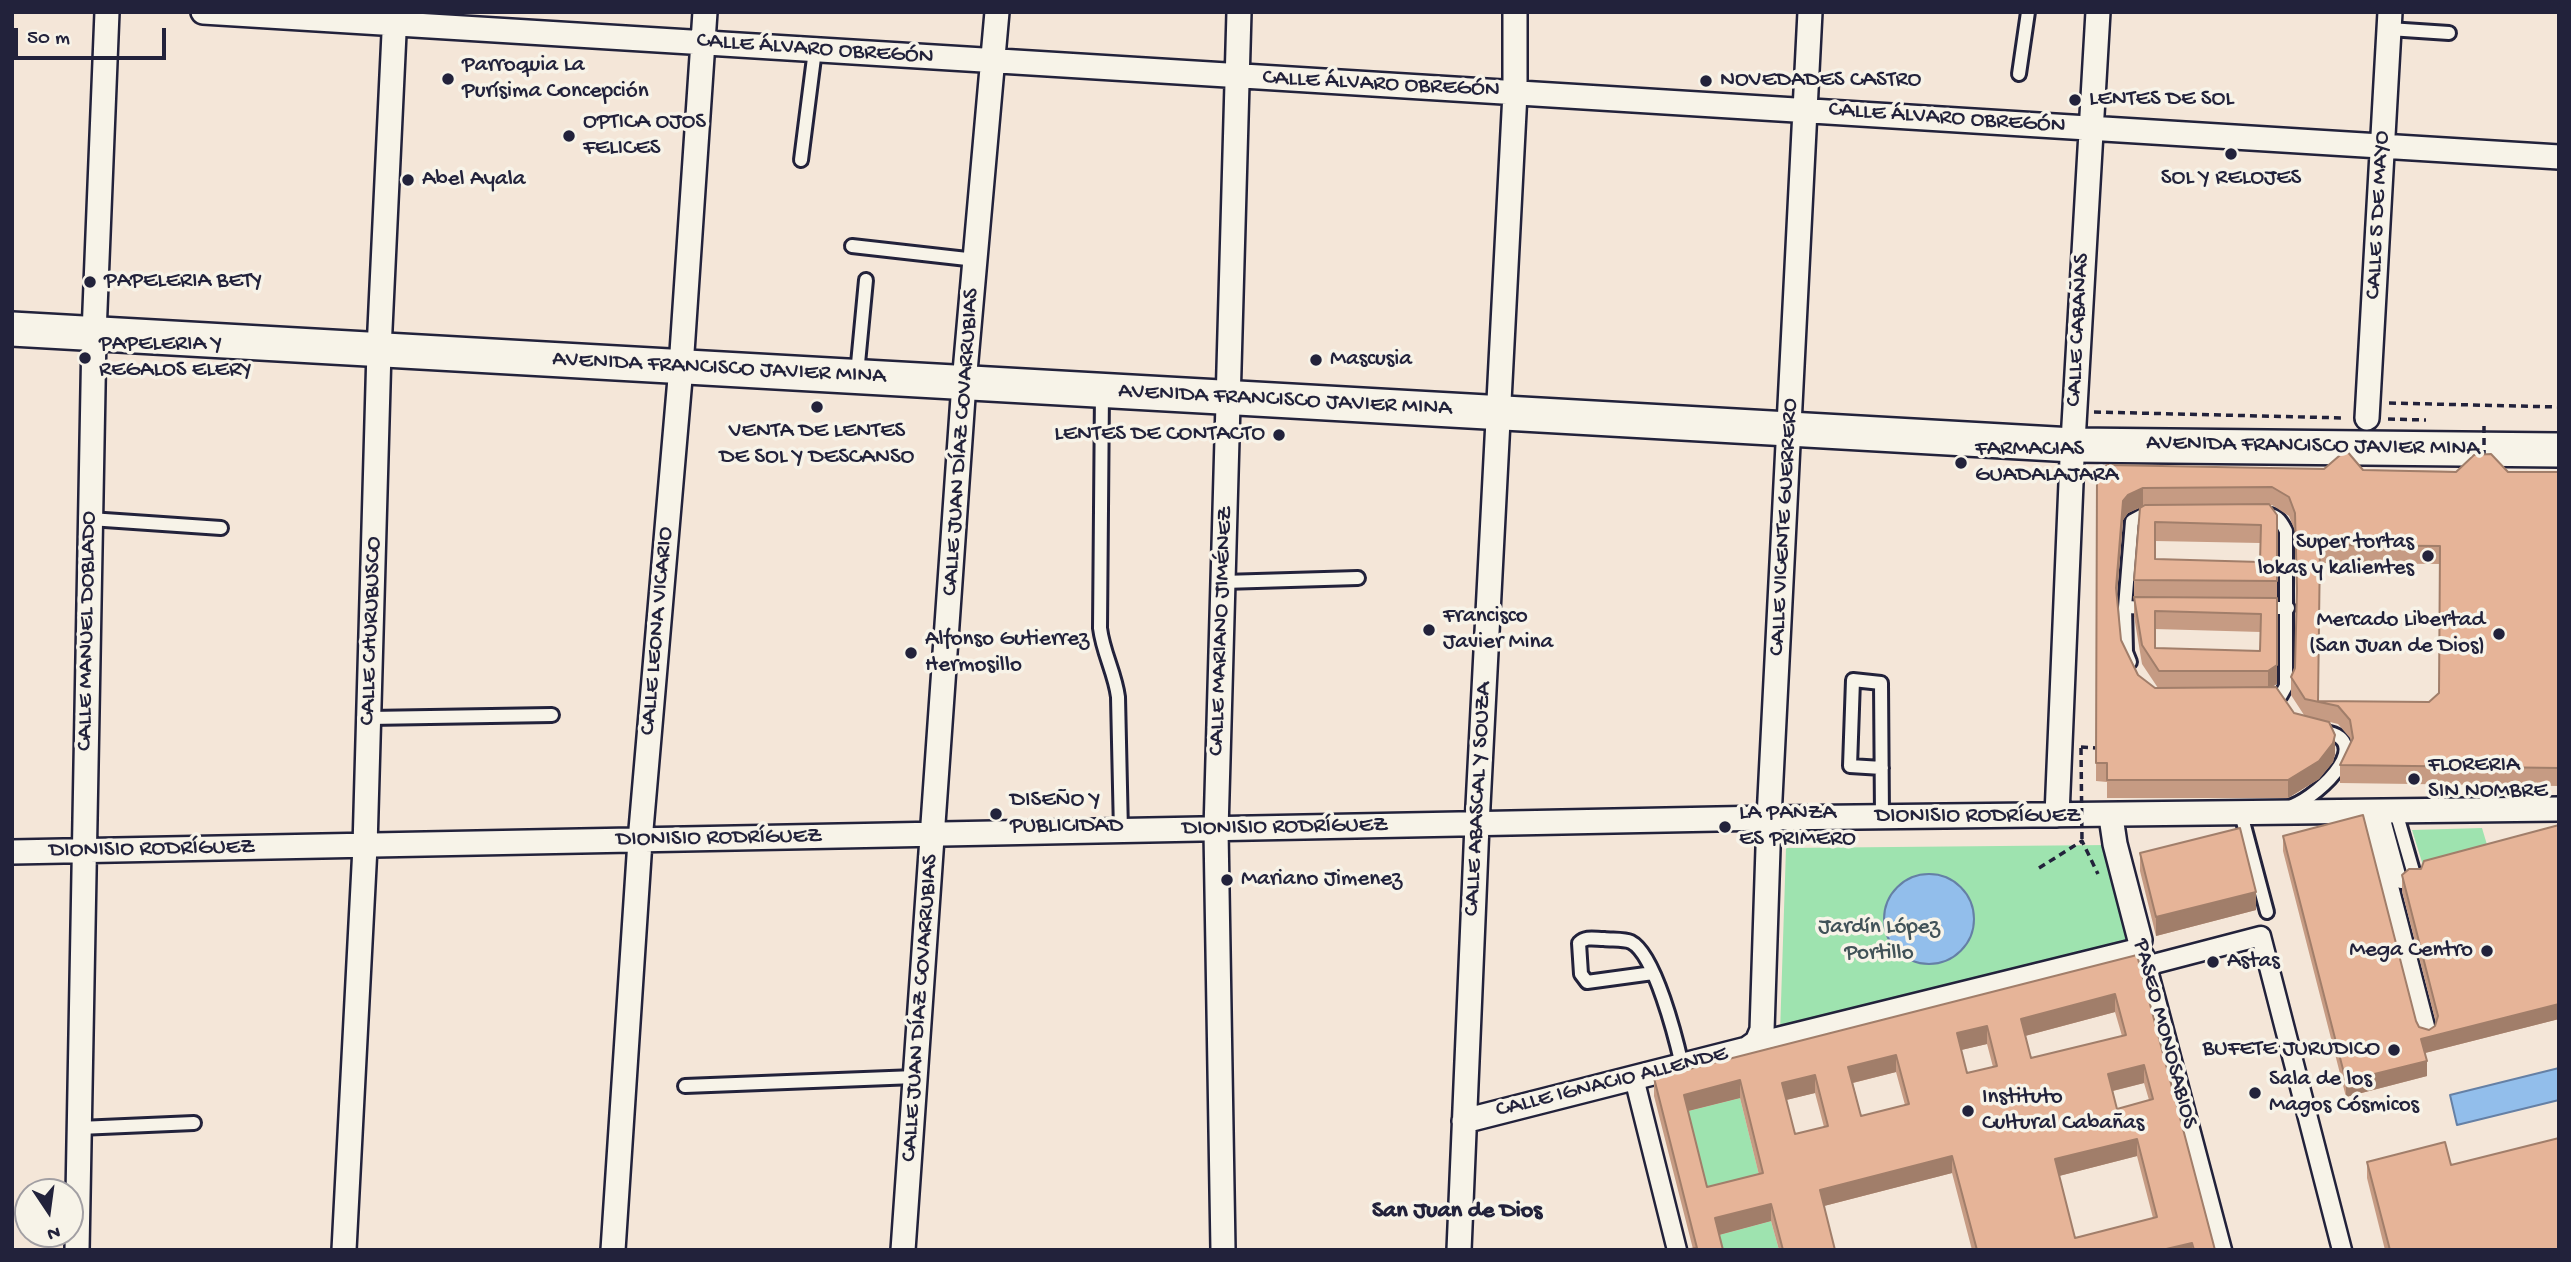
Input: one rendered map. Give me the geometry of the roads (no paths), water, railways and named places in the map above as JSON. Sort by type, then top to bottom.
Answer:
[{"type":"main road","name":"AVENIDA FRANCISCO JAVIER MINA","points":[[12,329],[2073,445],[2559,450]]},
{"type":"street","name":"CALLE MANUEL DOBLADO","points":[[77,1250],[94,334],[107,12]]},
{"type":"street","name":"CALLE ÁLVARO OBREGÓN","points":[[203,12],[394,18],[703,43],[2559,157]]},
{"type":"street","name":"CALLE LEONA VICARIO","points":[[612,1250],[640,841],[681,367],[705,12]]},
{"type":"street","name":"CALLE JUAN DÍAZ COVARRUBIAS","points":[[904,1250],[964,383],[997,12]]},
{"type":"street","name":"CALLE MARIANO JIMÉNEZ","points":[[1223,1250],[1216,830],[1239,12]]},
{"type":"street","name":"CALLE ABASCAL Y SOUZA","points":[[1459,1250],[1477,825],[1515,93],[1515,12]]},
{"type":"street","name":"CALLE VICENTE GUERRERO","points":[[1757,1042],[1762,1030],[1769,818],[1810,12]]},
{"type":"street","name":"CALLE CABAÑAS","points":[[2057,815],[2074,412],[2098,12]]},
{"type":"street","name":"CALLE CHURUBUSCO","points":[[344,1250],[365,847],[379,350],[394,18]]},
{"type":"street","name":"CALLE 5 DE MAYO","points":[[2368,411],[2389,21]]},
{"type":"street","points":[[2383,813],[2427,1034]]},
{"type":"street","name":"DIONISIO RODRÍGUEZ","points":[[12,852],[1769,818],[2558,813]]},
{"type":"street","name":"PASEO MONOSABIOS","points":[[2111,817],[2137,944],[2146,966],[2221,1250]]},
{"type":"street","points":[[2146,966],[2261,936],[2342,1250]]},
{"type":"street","points":[[1757,1042],[2137,944]]},
{"type":"street","name":"CALLE IGNACIO ALLENDE","points":[[1464,1121],[1747,1049],[1757,1042]]},
{"type":"street","points":[[1634,1078],[1677,1250]]},
{"type":"lane","points":[[2019,74],[2028,12]]},
{"type":"lane","points":[[2389,21],[2449,33]]},
{"type":"lane","points":[[801,160],[815,50]]},
{"type":"lane","points":[[852,246],[976,260]]},
{"type":"lane","points":[[857,377],[866,280]]},
{"type":"lane","points":[[1102,391],[1100,628],[1102,650],[1115,677],[1118,698],[1121,832]]},
{"type":"lane","points":[[2246,514],[2272,514],[2281,520],[2286,531],[2286,685],[2281,695],[2287,710]]},
{"type":"lane","points":[[2134,673],[2126,652],[2124,607],[2132,521],[2143,515],[2169,515]]},
{"type":"lane","points":[[90,519],[221,528]]},
{"type":"lane","points":[[1223,582],[1358,578]]},
{"type":"lane","points":[[2124,607],[2165,608]]},
{"type":"lane","points":[[2247,608],[2288,608]]},
{"type":"lane","points":[[1882,768],[1850,766],[1853,680],[1881,683],[1882,768],[1882,817]]},
{"type":"lane","points":[[2257,698],[2281,695]]},
{"type":"lane","points":[[369,718],[552,715]]},
{"type":"lane","points":[[2206,815],[2224,805],[2292,806],[2312,796],[2338,773],[2344,760],[2343,746],[2334,732],[2305,729]]},
{"type":"lane","points":[[2383,813],[2416,878]]},
{"type":"lane","points":[[2383,813],[2401,882]]},
{"type":"lane","points":[[2241,814],[2267,912]]},
{"type":"lane","points":[[1653,973],[1587,982],[1581,974],[1579,943],[1588,938],[1630,942],[1653,973],[1670,1016],[1682,1065]]},
{"type":"lane","points":[[685,1086],[915,1077]]},
{"type":"lane","points":[[79,1128],[194,1123]]},
{"type":"water","points":[[1929,874],[1946,877],[1961,887],[1971,902],[1974,919],[1971,936],[1961,951],[1946,961],[1929,964],[1912,961],[1897,951],[1887,936],[1884,919],[1887,902],[1897,887],[1912,877]]},
{"type":"water","points":[[2559,1068],[2559,1100],[2457,1125],[2450,1095]]},
{"type":"place","name":"Parroquia La Purísima Concepción","points":[[448,79]]},
{"type":"place","name":"NOVEDADES CASTRO","points":[[1706,81]]},
{"type":"place","name":"LENTES DE SOL","points":[[2075,100]]},
{"type":"place","name":"OPTICA OJOS FELICES","points":[[569,136]]},
{"type":"place","name":"SOL Y RELOJES","points":[[2231,154]]},
{"type":"place","name":"Abel Ayala","points":[[408,180]]},
{"type":"place","name":"PAPELERIA BETY","points":[[90,282]]},
{"type":"place","name":"PAPELERIA Y REGALOS ELERY","points":[[85,358]]},
{"type":"place","name":"Mascusia","points":[[1316,360]]},
{"type":"place","name":"VENTA DE LENTES DE SOL Y DESCANSO","points":[[817,407]]},
{"type":"place","name":"LENTES DE CONTACTO","points":[[1279,435]]},
{"type":"place","name":"FARMACIAS GUADALAJARA","points":[[1961,463]]},
{"type":"place","name":"Super tortas lokas y kalientes","points":[[2428,556]]},
{"type":"place","name":"Francisco Javier Mina","points":[[1429,630]]},
{"type":"place","name":"Mercado Libertad (San Juan de Dios)","points":[[2499,634]]},
{"type":"place","name":"Alfonso Gutierrez Hermosillo","points":[[911,653]]},
{"type":"place","name":"FLORERIA SIN NOMBRE","points":[[2414,779]]},
{"type":"place","name":"DISEÑO Y PUBLICIDAD","points":[[996,814]]},
{"type":"place","name":"LA PANZA ES PRIMERO","points":[[1725,827]]},
{"type":"place","name":"Mariano Jimenez","points":[[1227,880]]},
{"type":"place","name":"Mega Centro","points":[[2487,951]]},
{"type":"place","name":"Astas","points":[[2213,962]]},
{"type":"place","name":"BUFETE JURUDICO","points":[[2394,1050]]},
{"type":"place","name":"Sala de los Magos Cósmicos","points":[[2255,1093]]},
{"type":"place","name":"Instituto Cultural Cabañas","points":[[1968,1111]]},
{"type":"district","name":"San Juan de Dios","points":[[1457,1212]]},
{"type":"park label","name":"Jardín López Portillo","points":[[1879,941]]}]
